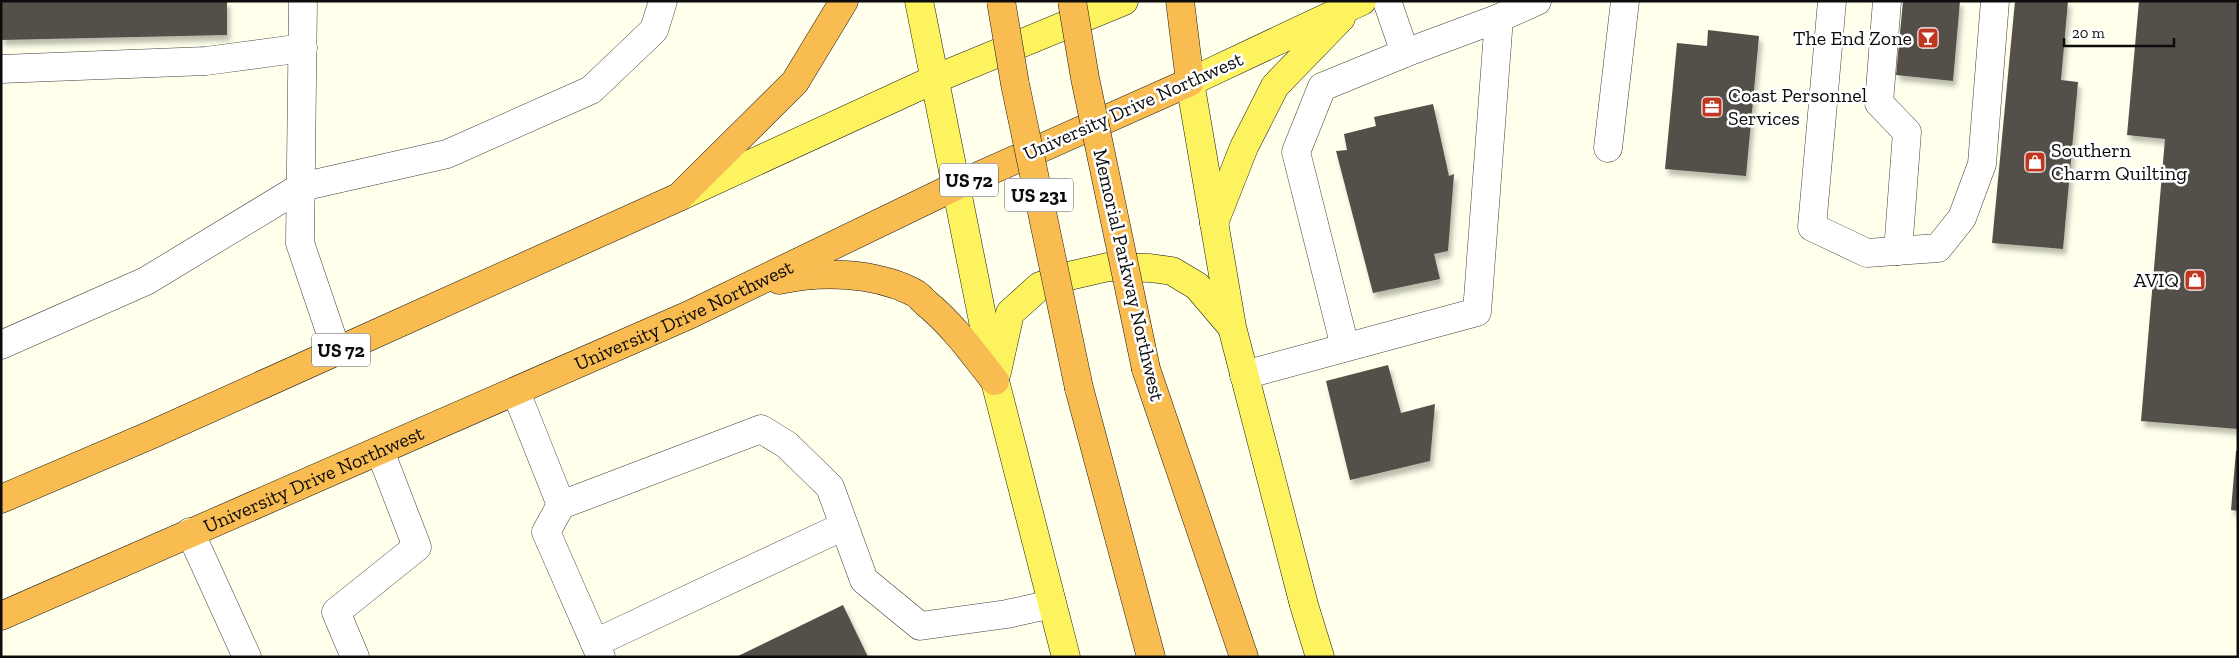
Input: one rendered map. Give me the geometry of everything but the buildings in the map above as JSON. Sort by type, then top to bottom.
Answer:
[{"type":"highway","name":"US 72","points":[[1,499],[153,434],[679,197],[795,82],[844,1]]},
{"type":"highway","name":"US 231","points":[[1002,1],[1015,84],[1079,388],[1151,657]]},
{"type":"highway","name":"Memorial Parkway Northwest","points":[[1072,1],[1085,78],[1146,369],[1244,657]]},
{"type":"highway","points":[[1180,1],[1190,82]]},
{"type":"highway","name":"University Drive Northwest","points":[[1,616],[689,315],[956,186],[1190,82]]},
{"type":"highway","points":[[751,286],[802,275],[844,275],[882,280],[913,291],[947,320],[995,381]]},
{"type":"main road","points":[[919,1],[995,381],[1066,657]]},
{"type":"main road","name":"US 72","points":[[679,197],[935,79],[1124,1]]},
{"type":"main road","points":[[1213,224],[1244,147],[1275,86],[1357,3]]},
{"type":"main road","name":"University Drive Northwest","points":[[1190,82],[1357,3]]},
{"type":"main road","points":[[1190,82],[1232,327],[1304,604],[1320,657]]},
{"type":"main road","points":[[995,381],[1010,312],[1040,286],[1108,267],[1150,268],[1172,271],[1197,286],[1232,327]]},
{"type":"street","points":[[303,1],[300,243],[337,352]]},
{"type":"street","points":[[1,345],[146,281],[301,187],[447,154],[591,90],[654,30],[663,1]]},
{"type":"street","points":[[1387,1],[1405,52]]},
{"type":"street","points":[[1345,347],[1296,152],[1322,87],[1405,52],[1498,18],[1537,1]]},
{"type":"street","points":[[1608,148],[1625,1]]},
{"type":"street","points":[[1832,1],[1812,227],[1867,254],[1938,248],[1962,218],[1982,164],[1995,1]]},
{"type":"street","points":[[1887,1],[1880,103],[1907,132],[1898,251]]},
{"type":"street","points":[[1244,375],[1477,312],[1498,18]]},
{"type":"street","points":[[1,69],[206,61],[303,48]]},
{"type":"street","points":[[516,392],[561,505]]},
{"type":"street","points":[[844,526],[598,650],[546,532],[561,505],[762,429],[787,445],[830,487],[864,580],[920,626],[1007,614],[1052,604]]},
{"type":"street","points":[[355,657],[336,612],[417,547],[380,451]]},
{"type":"street","points":[[190,532],[248,657]]},
{"type":"place","name":"The End Zone","points":[[1928,38]]},
{"type":"place","name":"Coast Personnel Services","points":[[1712,107]]},
{"type":"place","name":"Southern Charm Quilting","points":[[2035,162]]},
{"type":"place","name":"AVIQ","points":[[2195,280]]}]
